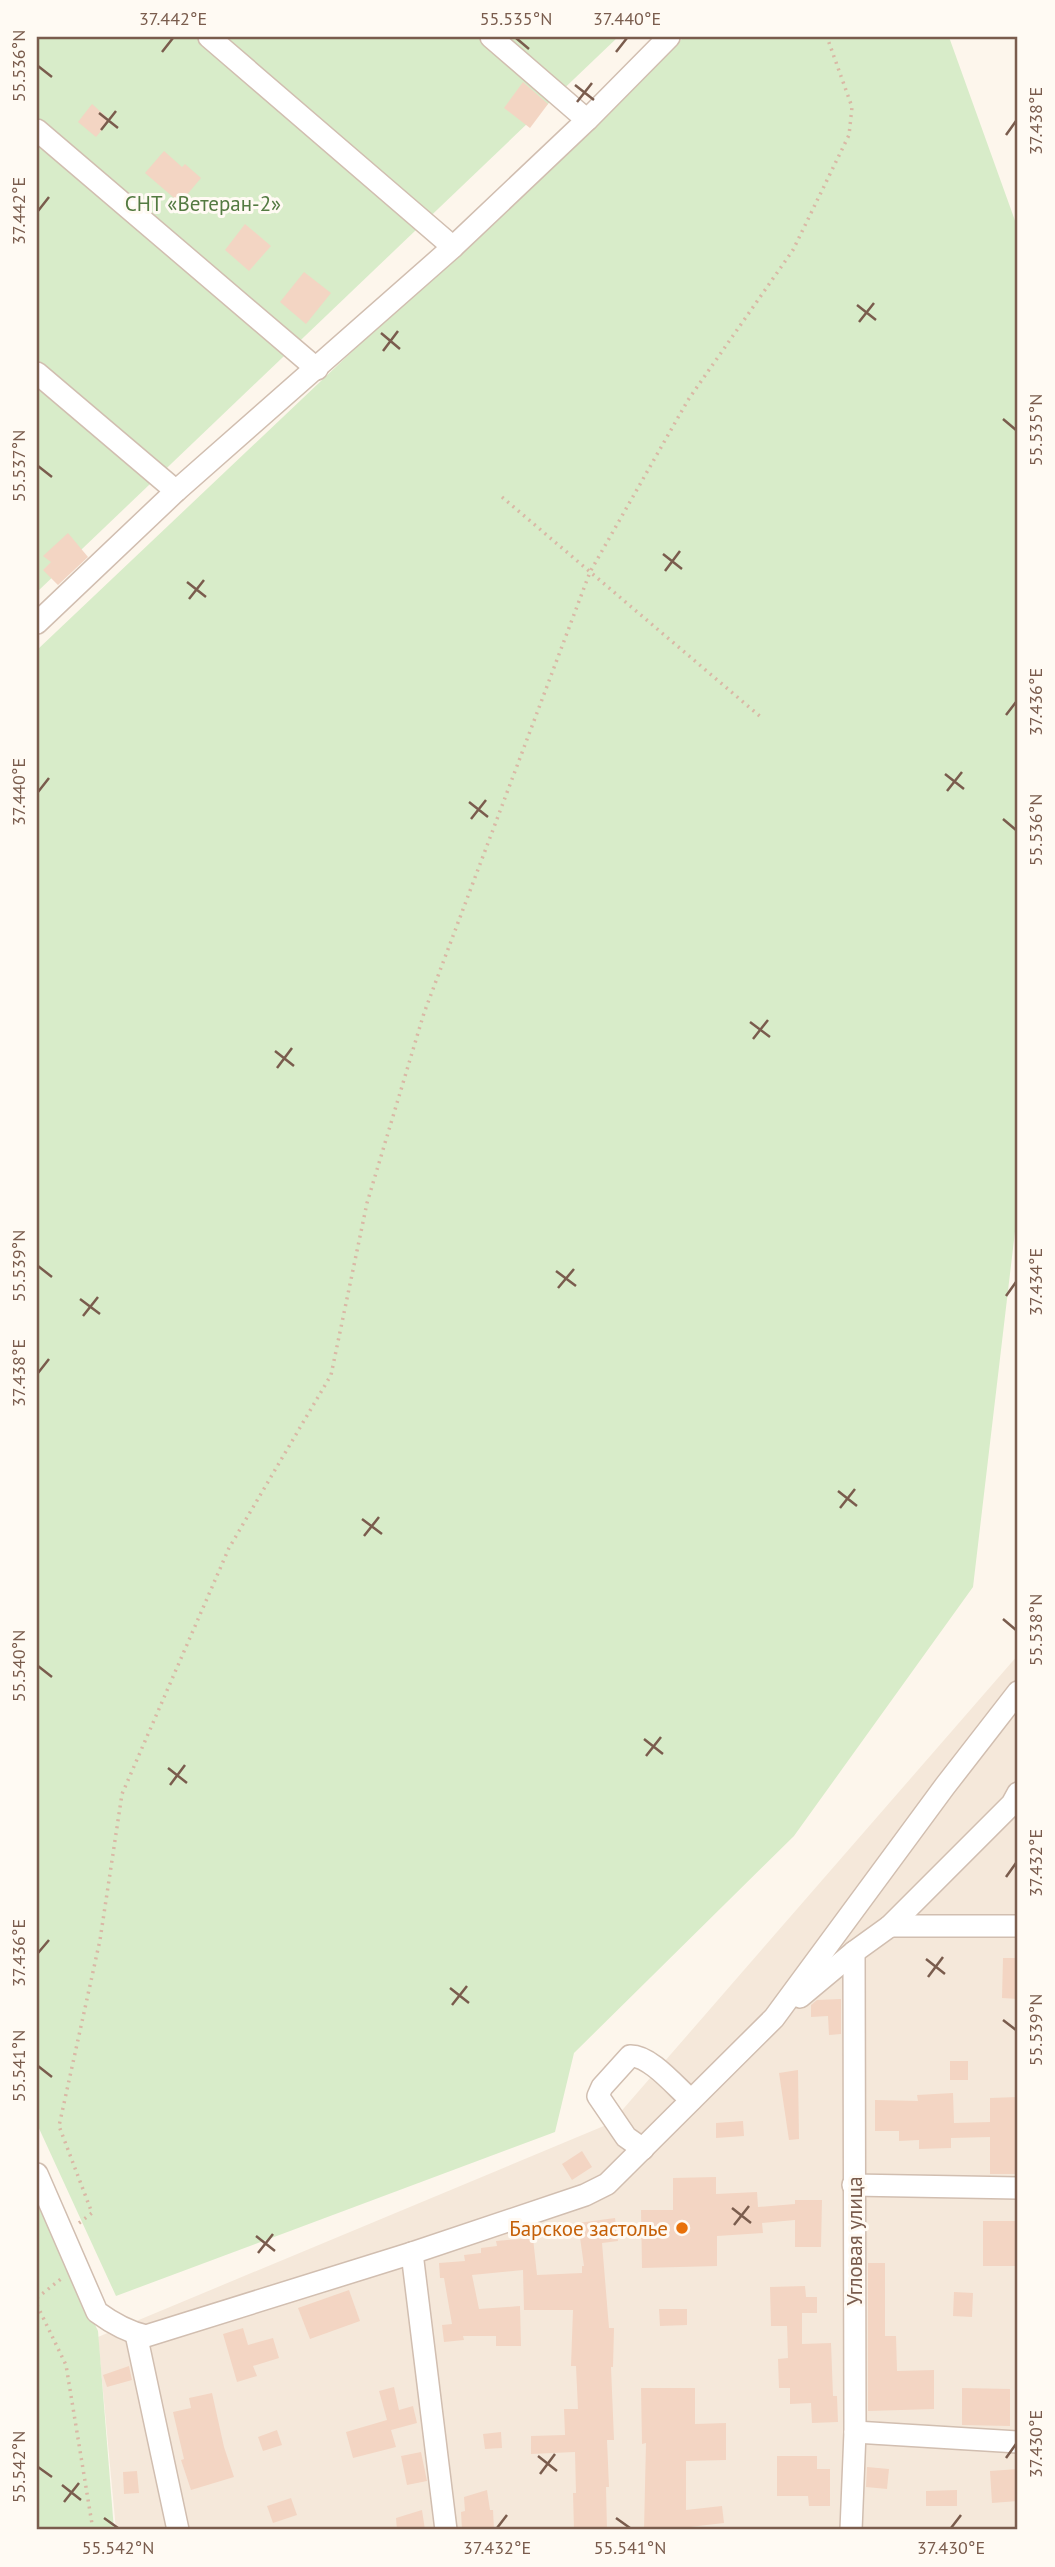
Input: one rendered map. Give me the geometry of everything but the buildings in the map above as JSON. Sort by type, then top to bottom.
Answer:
[{"type":"street","points":[[209,37],[453,247]]},
{"type":"street","points":[[491,37],[587,120]]},
{"type":"street","points":[[38,621],[176,491],[453,247],[587,120],[669,37]]},
{"type":"street","points":[[37,130],[317,369]]},
{"type":"street","points":[[37,373],[176,491]]},
{"type":"street","points":[[774,2018],[945,1786],[1018,1692]]},
{"type":"street","points":[[37,2174],[97,2312],[135,2334],[146,2336],[412,2253],[585,2195],[607,2184],[774,2018],[890,1926],[1013,1804],[1018,1793]]},
{"type":"street","points":[[890,1926],[1018,1926]]},
{"type":"street","name":"Угловая улица","points":[[852,2530],[855,2432],[854,1952]]},
{"type":"street","points":[[643,2149],[626,2137],[597,2096],[630,2056],[647,2060],[691,2100]]},
{"type":"street","points":[[853,2185],[1018,2188]]},
{"type":"street","points":[[412,2253],[446,2530]]},
{"type":"street","points":[[135,2334],[178,2530]]},
{"type":"street","points":[[855,2432],[1018,2442]]},
{"type":"path","points":[[64,2234],[92,2213],[60,2126],[100,1940],[122,1794],[229,1548],[331,1375],[367,1203],[424,1013],[590,572],[688,400],[793,250],[849,135],[852,107],[827,37]]},
{"type":"path","points":[[502,497],[762,718]]},
{"type":"path","points":[[37,2298],[77,2266]]},
{"type":"path","points":[[37,2305],[66,2365],[93,2530]]},
{"type":"shaded area","points":[[1018,1655],[1018,2530],[116,2530],[98,2337],[611,2123]]},
{"type":"green space","name":"СНТ «Ветеран-2»","points":[[37,37],[618,37],[37,592]]},
{"type":"green space","points":[[684,37],[949,37],[1018,229],[1018,1206],[973,1587],[794,1836],[574,2053],[555,2132],[116,2296],[37,2124],[37,650]]},
{"type":"green space","points":[[37,2203],[98,2331],[114,2530],[37,2530]]},
{"type":"place","name":"Барское застолье","points":[[682,2228]]}]
